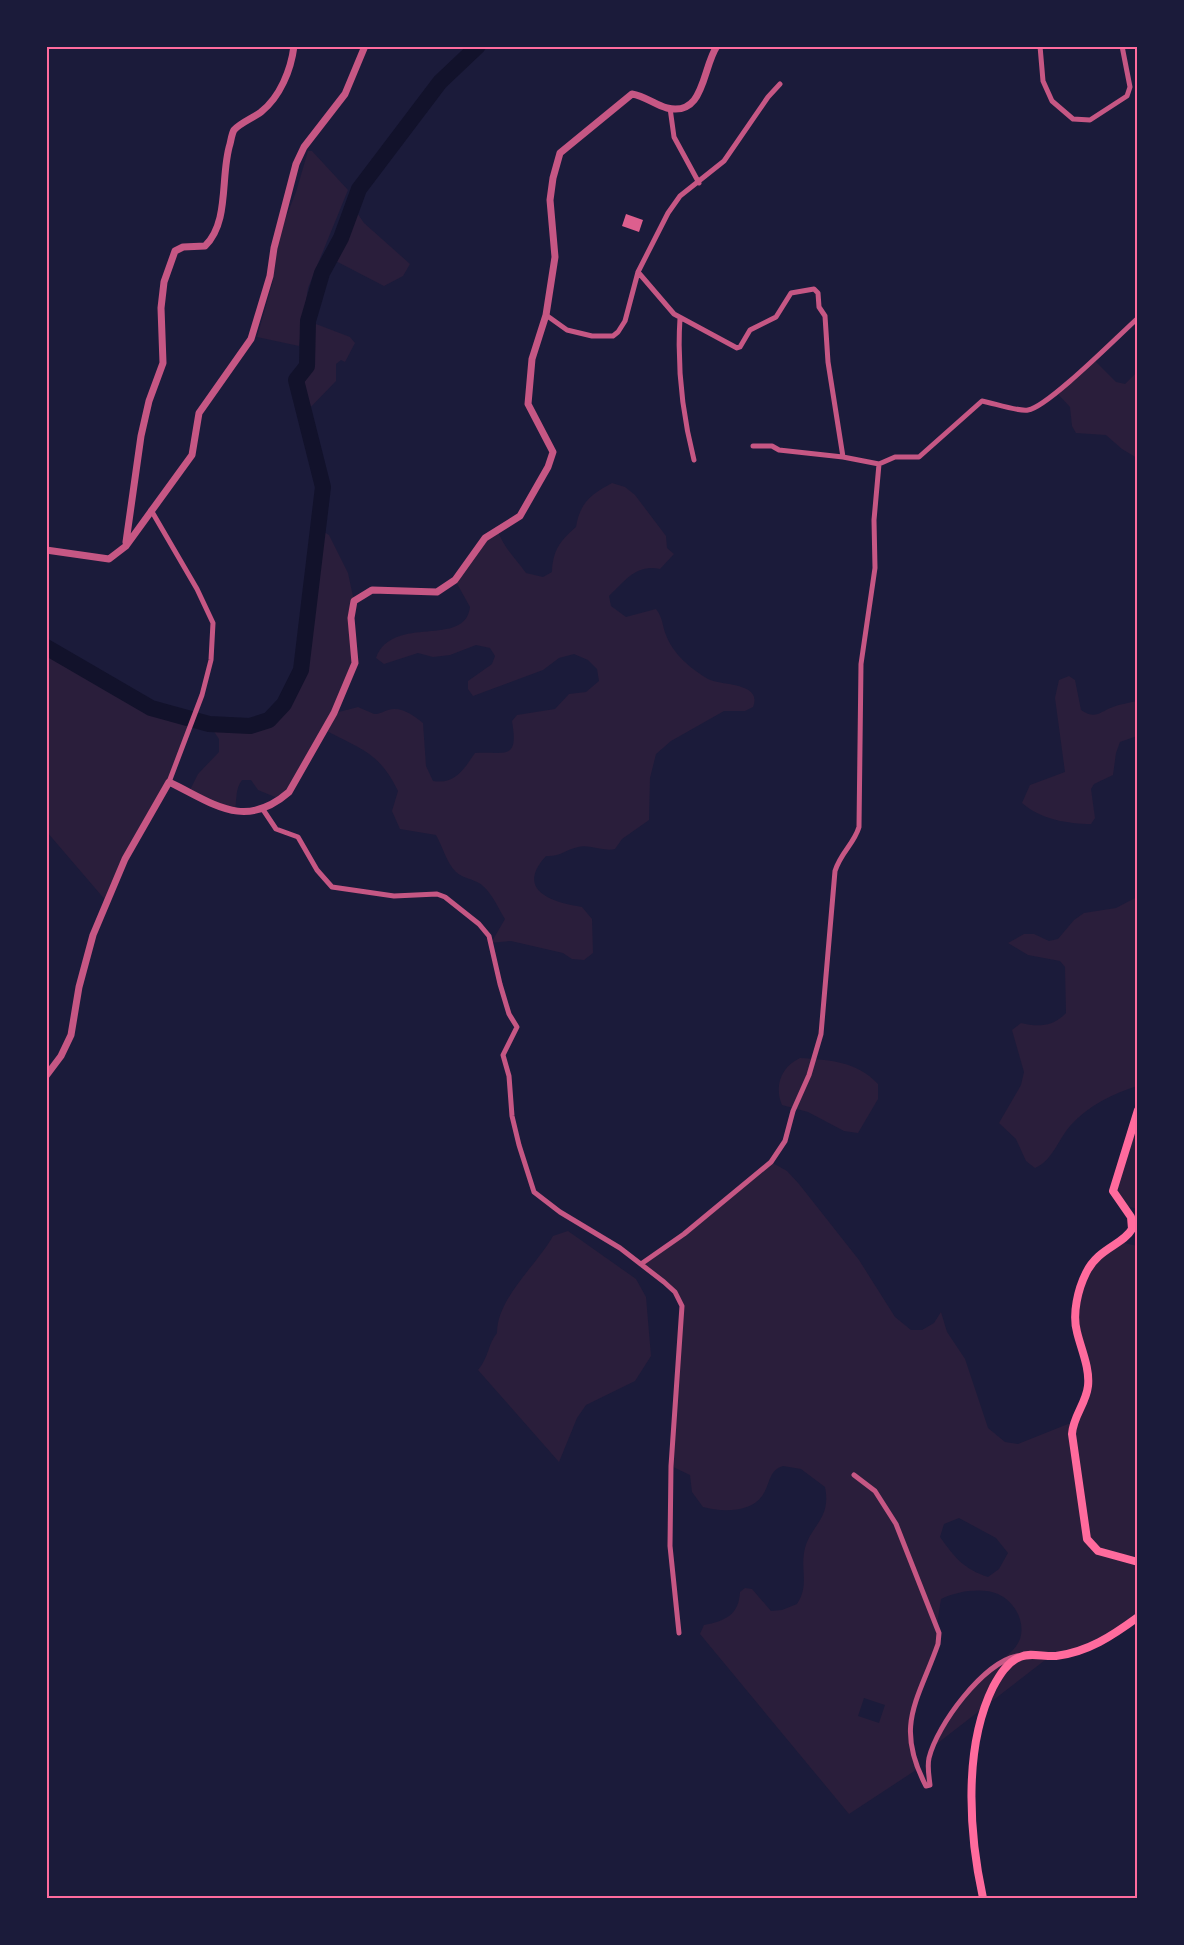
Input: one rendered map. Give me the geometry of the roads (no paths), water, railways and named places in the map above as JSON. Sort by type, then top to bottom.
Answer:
[{"type":"main road","points":[[1137,1110],[1113,1191],[1131,1217],[1132,1229],[1125,1238],[1096,1257],[1086,1273],[1077,1300],[1076,1328],[1089,1385],[1085,1401],[1073,1422],[1072,1434],[1087,1539],[1098,1551],[1137,1562]]},
{"type":"main road","points":[[983,1899],[972,1825],[975,1742],[978,1723],[997,1679],[1014,1660],[1022,1656],[1062,1655],[1097,1645],[1137,1617]]},
{"type":"street","points":[[126,546],[141,436],[149,401],[163,363],[160,308],[164,282],[175,251],[183,247],[205,246],[214,237],[223,195],[224,161],[233,130],[263,110],[281,87],[292,59],[294,46]]},
{"type":"street","points":[[46,550],[109,559],[126,546],[192,455],[197,421],[202,407],[251,339],[270,276],[274,248],[296,164],[304,147],[345,94],[365,46]]},
{"type":"street","points":[[169,782],[234,813],[262,808],[279,800],[289,792],[334,713],[355,663],[351,618],[354,601],[372,590],[437,592],[454,580],[485,538],[520,516],[551,461],[553,452],[528,404],[532,359],[546,315],[555,257],[550,200],[560,153],[632,93],[670,108],[682,110],[689,106],[700,91],[717,46]]},
{"type":"street","points":[[1040,46],[1043,81],[1052,101],[1073,118],[1090,120],[1127,96],[1130,87],[1122,46]]},
{"type":"street","points":[[546,315],[567,330],[592,336],[615,335],[625,321],[638,273],[668,213],[680,196],[699,183],[735,148],[768,97],[780,84]]},
{"type":"street","points":[[670,108],[674,137],[699,183]]},
{"type":"street","points":[[638,273],[680,318],[737,348],[740,347],[750,330],[776,318],[790,293],[814,289],[825,316],[828,362],[843,457]]},
{"type":"street","points":[[680,318],[678,344],[682,400],[694,460]]},
{"type":"street","points":[[753,446],[843,457],[879,464],[895,457],[919,457],[982,401],[1027,411],[1041,404],[1094,360],[1137,318]]},
{"type":"street","points":[[641,1264],[684,1234],[771,1162],[785,1141],[793,1111],[809,1075],[821,1034],[835,871],[840,855],[856,836],[859,828],[861,664],[875,568],[874,520],[879,464]]},
{"type":"street","points":[[46,1076],[61,1056],[71,1035],[79,987],[93,935],[125,859],[169,782],[202,695],[211,660],[213,623],[197,589],[151,510]]},
{"type":"street","points":[[262,808],[276,829],[298,837],[317,870],[332,887],[394,896],[437,894],[446,897],[485,930],[491,943],[509,1014],[517,1027],[503,1055],[509,1076],[519,1145],[534,1192],[641,1264],[664,1282],[682,1306],[671,1466],[670,1545],[679,1633]]},
{"type":"street","points":[[854,1474],[875,1491],[896,1524],[939,1633],[938,1644],[909,1719],[914,1751],[926,1786],[930,1785],[930,1755],[966,1694],[1001,1661],[1022,1656]]},
{"type":"waterway","points":[[46,647],[151,708],[209,724],[250,726],[269,720],[284,704],[301,670],[323,487],[296,380],[307,366],[308,321],[322,273],[341,238],[359,189],[440,82],[478,46]]}]
